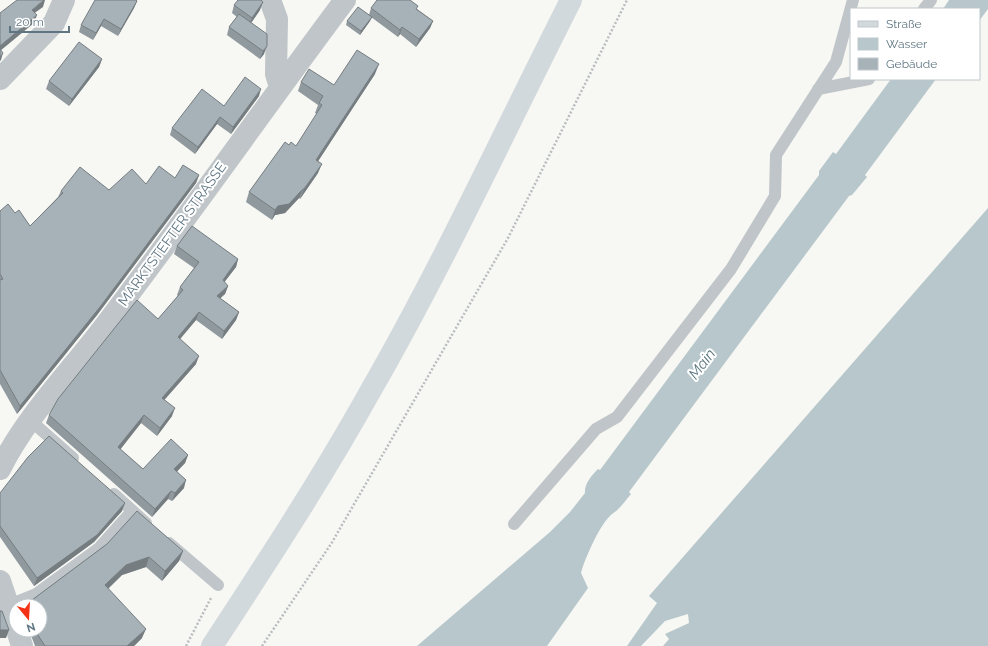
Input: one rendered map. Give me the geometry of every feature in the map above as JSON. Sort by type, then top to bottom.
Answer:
[{"type":"main road","points":[[212,646],[269,558],[371,391],[445,254],[571,0]]},
{"type":"street","points":[[0,79],[54,23],[64,0]]},
{"type":"street","points":[[270,0],[277,19],[276,74],[280,87]]},
{"type":"street","name":"MARKTSTEFTER STRASSE","points":[[2,460],[30,420],[107,323],[345,0]]},
{"type":"street","points":[[0,581],[8,602]]},
{"type":"lane","points":[[925,8],[931,0]]},
{"type":"lane","points":[[514,524],[557,472],[596,429],[618,417],[731,269],[775,196],[776,155],[836,62],[850,11]]},
{"type":"lane","points":[[818,90],[864,80]]},
{"type":"lane","points":[[30,420],[81,465]]},
{"type":"lane","points":[[104,485],[218,586]]},
{"type":"lane","points":[[26,598],[36,594],[99,548],[132,510]]},
{"type":"path","points":[[262,646],[331,544],[508,238],[627,0]]},
{"type":"path","points":[[186,646],[218,586]]},
{"type":"water","points":[[949,0],[988,0],[988,9],[980,20],[980,8],[944,8]]},
{"type":"water","name":"Main","points":[[890,80],[935,80],[865,175],[867,177],[852,195],[849,196],[629,492],[631,494],[607,519],[589,550],[581,573],[588,588],[547,646],[417,646],[550,532],[570,512],[585,493],[587,483],[591,477],[598,469],[600,470],[819,175],[819,171],[833,152],[836,154]]},
{"type":"water","points":[[988,208],[988,646],[663,646],[669,639],[665,634],[689,623],[688,614],[665,621],[641,646],[627,646],[657,603],[649,596]]},
{"type":"building","points":[[17,0],[44,0],[32,10],[37,15],[0,46],[0,13]]},
{"type":"building","points":[[95,0],[137,1],[121,29],[104,19],[96,33],[81,25]]},
{"type":"building","points":[[238,0],[261,0],[263,2],[252,18],[234,5]]},
{"type":"building","points":[[377,0],[410,0],[418,6],[416,9],[433,21],[419,39],[402,27],[400,30],[371,8]]},
{"type":"building","points":[[358,7],[372,17],[361,31],[347,21]]},
{"type":"building","points":[[239,14],[267,34],[267,46],[263,51],[229,27]]},
{"type":"building","points":[[79,42],[102,59],[72,99],[49,81]]},
{"type":"building","points":[[0,49],[3,53],[0,57]]},
{"type":"building","points":[[357,50],[379,64],[316,160],[322,164],[304,189],[289,204],[278,206],[275,210],[249,192],[285,142],[289,145],[291,142],[296,146],[322,105],[319,103],[323,96],[301,82],[309,69],[334,85]]},
{"type":"building","points":[[245,77],[261,89],[233,127],[220,117],[198,147],[172,128],[202,89],[224,106]]},
{"type":"building","points":[[183,165],[199,175],[100,307],[20,406],[0,370],[0,280],[3,279],[0,274],[0,211],[8,204],[15,213],[19,210],[30,226],[63,193],[61,191],[80,167],[109,190],[132,169],[146,184],[159,166],[175,178]]},
{"type":"building","points":[[192,226],[238,259],[223,280],[228,286],[217,296],[239,312],[224,331],[199,312],[178,337],[199,356],[162,398],[175,408],[160,428],[144,415],[118,447],[143,469],[171,439],[188,455],[174,469],[186,480],[175,493],[171,491],[155,509],[49,415],[58,399],[137,300],[158,319],[183,290],[180,287],[199,262],[177,246]]},
{"type":"building","points":[[49,436],[125,503],[97,535],[37,578],[0,526],[0,493],[28,457]]},
{"type":"building","points":[[137,511],[183,551],[165,571],[149,557],[126,565],[105,585],[146,629],[127,646],[45,646],[40,638],[48,638],[48,598],[35,598],[107,544]]},
{"type":"building","points":[[0,611],[2,611],[8,630],[0,630]]}]
